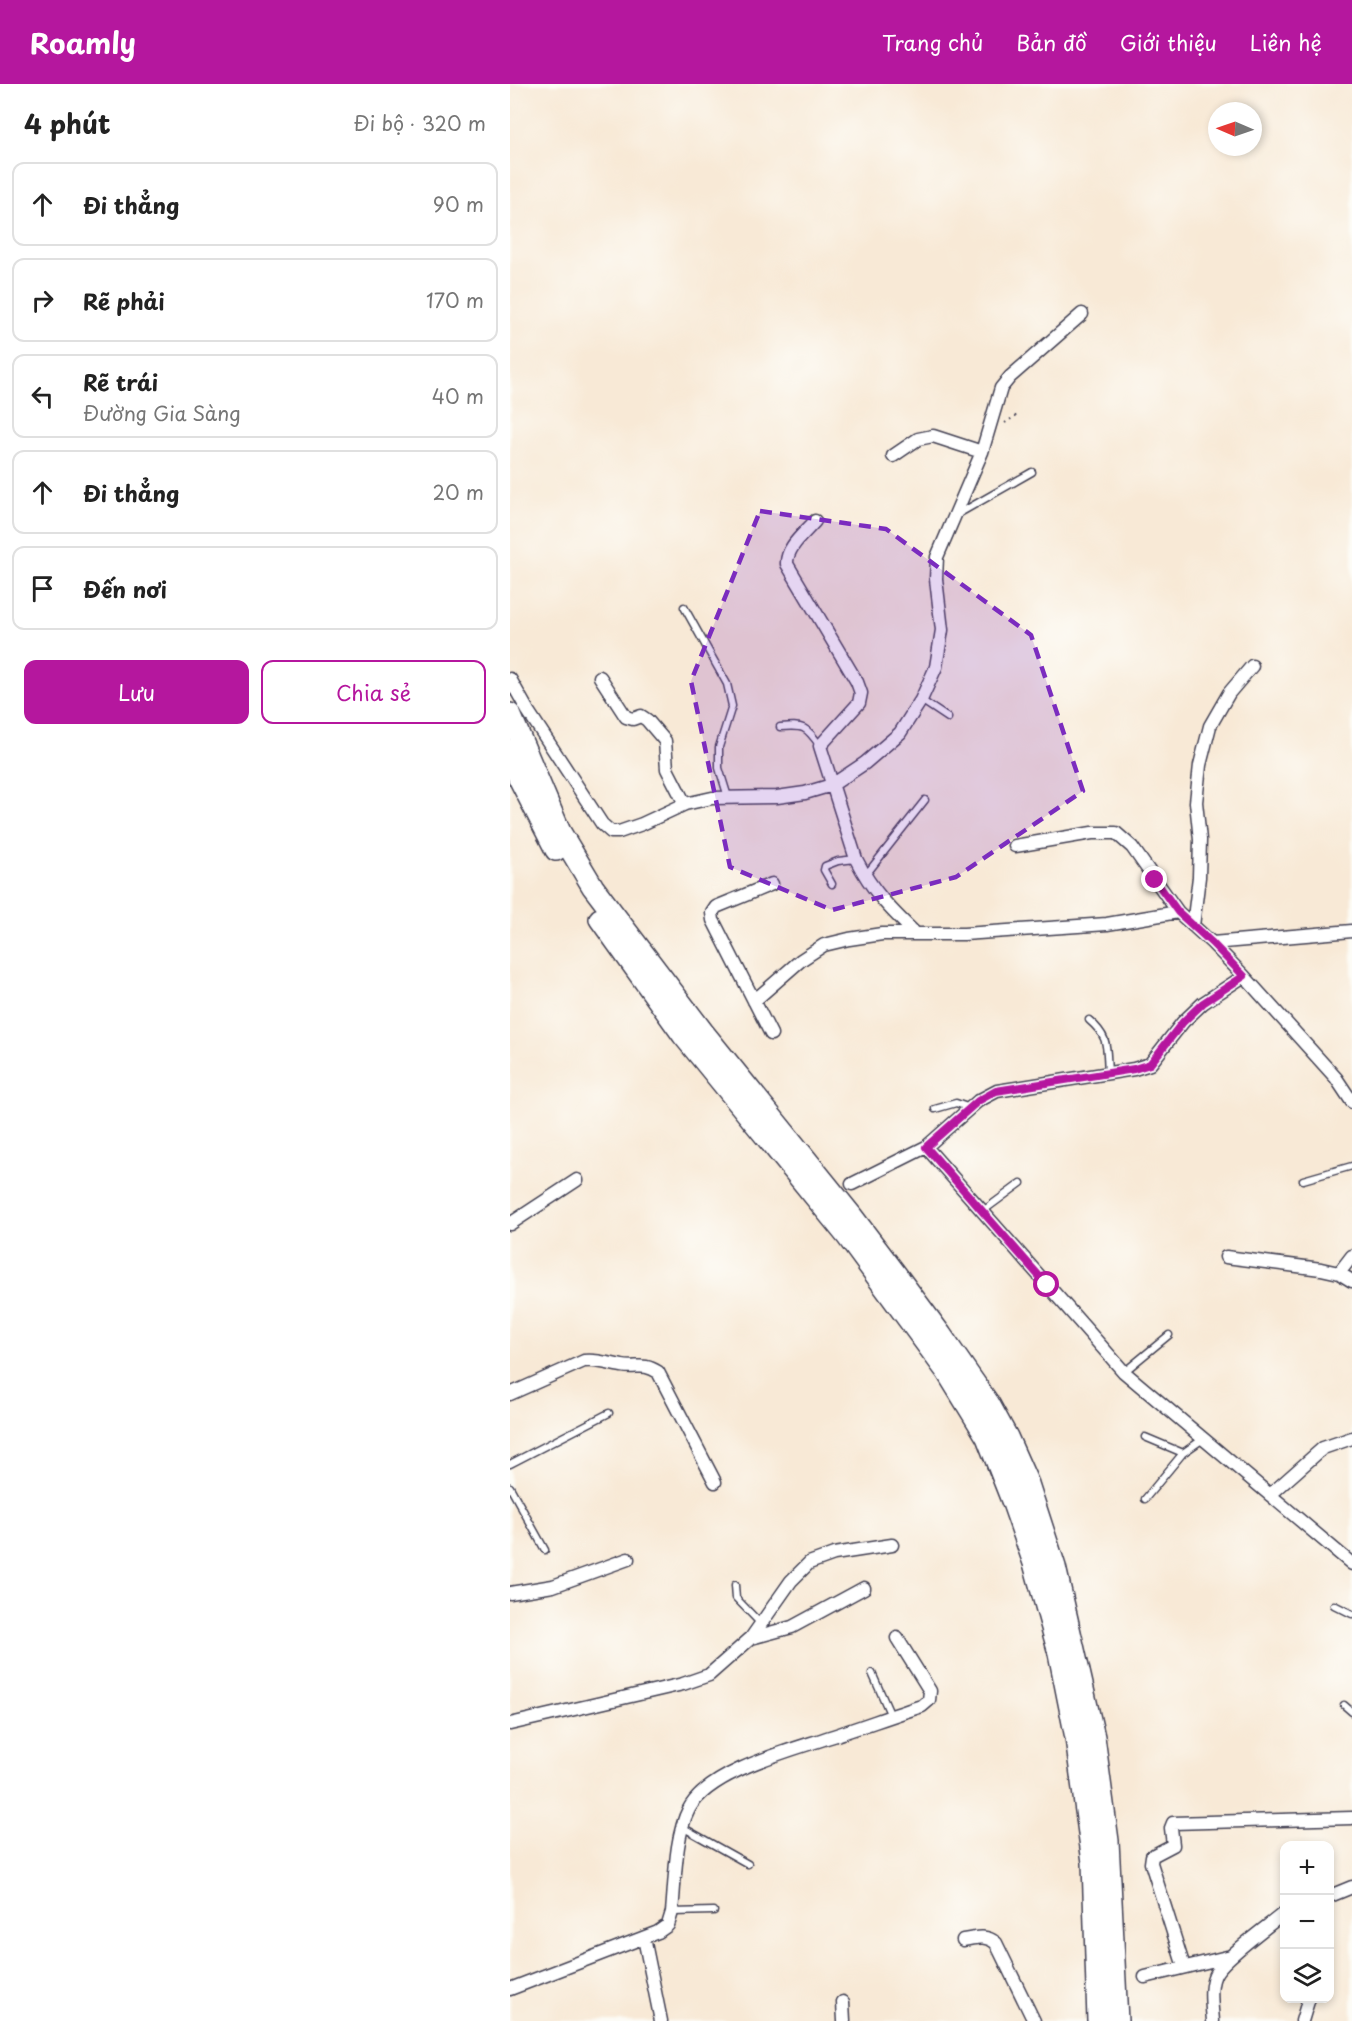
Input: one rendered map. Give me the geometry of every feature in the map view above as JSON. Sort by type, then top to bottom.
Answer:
[{"type":"highway","points":[[510,714],[560,832],[593,887],[703,1032],[851,1215],[902,1282],[989,1404],[1007,1437],[1028,1484],[1055,1567],[1094,1737],[1109,1863],[1118,2021]]},
{"type":"highway","points":[[510,750],[519,777],[541,823],[576,885],[683,1035],[854,1245],[947,1372],[987,1437],[1034,1563],[1059,1653],[1076,1738],[1093,1862],[1098,2021]]},
{"type":"street","points":[[510,679],[528,711],[602,824],[611,832],[619,832],[642,824],[685,804],[712,798],[777,797],[805,793],[832,785],[865,763],[900,733],[921,700],[936,668],[942,630],[936,579],[937,557],[982,452],[1001,388],[1010,377],[1082,314]]},
{"type":"street","points":[[893,456],[918,440],[933,436],[982,452]]},
{"type":"street","points":[[815,520],[786,556],[787,564],[857,682],[861,693],[859,703],[820,746],[856,859],[865,877],[885,904],[916,934]]},
{"type":"street","points":[[1193,926],[1199,877],[1200,840],[1196,802],[1200,765],[1210,726],[1229,693],[1252,666]]},
{"type":"street","points":[[600,677],[626,717],[633,719],[641,716],[648,720],[665,741],[668,769],[685,804]]},
{"type":"street","points":[[1015,846],[1092,833],[1116,833],[1132,847],[1178,912],[1244,976],[1336,1078],[1352,1102]]},
{"type":"street","points":[[771,1034],[713,920],[712,913],[716,907],[772,884]]},
{"type":"street","points":[[754,1000],[801,960],[824,945],[882,934],[964,934],[1107,924],[1178,912]]},
{"type":"street","points":[[1212,943],[1352,931]]},
{"type":"street","points":[[852,1184],[926,1147],[978,1101],[996,1091],[1150,1064],[1183,1022],[1203,1003],[1244,976]]},
{"type":"street","points":[[926,1147],[1124,1372],[1352,1564]]},
{"type":"street","points":[[510,1224],[578,1180]]},
{"type":"street","points":[[1226,1257],[1339,1273],[1352,1281]]},
{"type":"street","points":[[1339,1273],[1352,1257]]},
{"type":"street","points":[[510,1394],[584,1361],[595,1359],[623,1367],[649,1366],[658,1372],[715,1482]]},
{"type":"street","points":[[1270,1495],[1323,1448],[1352,1438]]},
{"type":"street","points":[[510,1725],[683,1684],[709,1675],[751,1638],[791,1581],[809,1563],[834,1554],[892,1545]]},
{"type":"street","points":[[510,1593],[553,1586],[628,1558]]},
{"type":"street","points":[[751,1638],[792,1628],[864,1588]]},
{"type":"street","points":[[510,1989],[644,1938],[668,1925],[672,1912],[682,1826],[690,1806],[709,1786],[766,1758],[922,1706],[929,1700],[930,1691],[897,1638]]},
{"type":"street","points":[[1184,1967],[1151,1863],[1152,1856],[1173,1845],[1171,1828],[1173,1823],[1352,1818]]},
{"type":"street","points":[[1332,1895],[1352,1887]]},
{"type":"street","points":[[1213,2021],[1211,1998],[1216,1972],[1280,1916]]},
{"type":"street","points":[[963,1940],[983,1937],[990,1938],[996,1943],[1034,2021]]},
{"type":"street","points":[[644,1938],[661,2021]]},
{"type":"street","points":[[1145,1977],[1233,1955]]},
{"type":"street","points":[[843,2002],[844,2021]]},
{"type":"street","points":[[1302,2021],[1307,2003]]},
{"type":"lane","points":[[955,516],[1032,472]]},
{"type":"lane","points":[[684,607],[727,684],[732,706],[719,747],[719,768],[729,798]]},
{"type":"lane","points":[[921,700],[948,718]]},
{"type":"lane","points":[[780,727],[803,726],[809,730],[820,746]]},
{"type":"lane","points":[[865,877],[925,800]]},
{"type":"lane","points":[[832,884],[824,870],[825,866],[838,861],[856,859]]},
{"type":"lane","points":[[1089,1020],[1102,1031],[1106,1042],[1108,1073]]},
{"type":"lane","points":[[934,1109],[956,1103],[970,1108]]},
{"type":"lane","points":[[1303,1180],[1352,1166]]},
{"type":"lane","points":[[982,1212],[1021,1182]]},
{"type":"lane","points":[[1124,1372],[1169,1335]]},
{"type":"lane","points":[[510,1464],[609,1413]]},
{"type":"lane","points":[[1145,1437],[1184,1453]]},
{"type":"lane","points":[[1145,1499],[1184,1453],[1203,1439]]},
{"type":"lane","points":[[510,1487],[545,1550]]},
{"type":"lane","points":[[735,1586],[736,1598],[761,1624]]},
{"type":"lane","points":[[1334,1605],[1352,1614]]},
{"type":"lane","points":[[872,1673],[891,1716]]},
{"type":"lane","points":[[1344,1705],[1352,1712]]},
{"type":"lane","points":[[682,1826],[748,1864]]},
{"type":"lane","points":[[672,1912],[714,1911]]},
{"type":"highlighted area","points":[[760,511],[886,529],[1031,635],[1083,791],[956,877],[832,910],[730,867],[691,681]]},
{"type":"route","points":[[1047,1285],[926,1147],[978,1101],[996,1091],[1134,1069],[1150,1064],[1183,1022],[1203,1003],[1244,976],[1178,912],[1155,880]]}]
